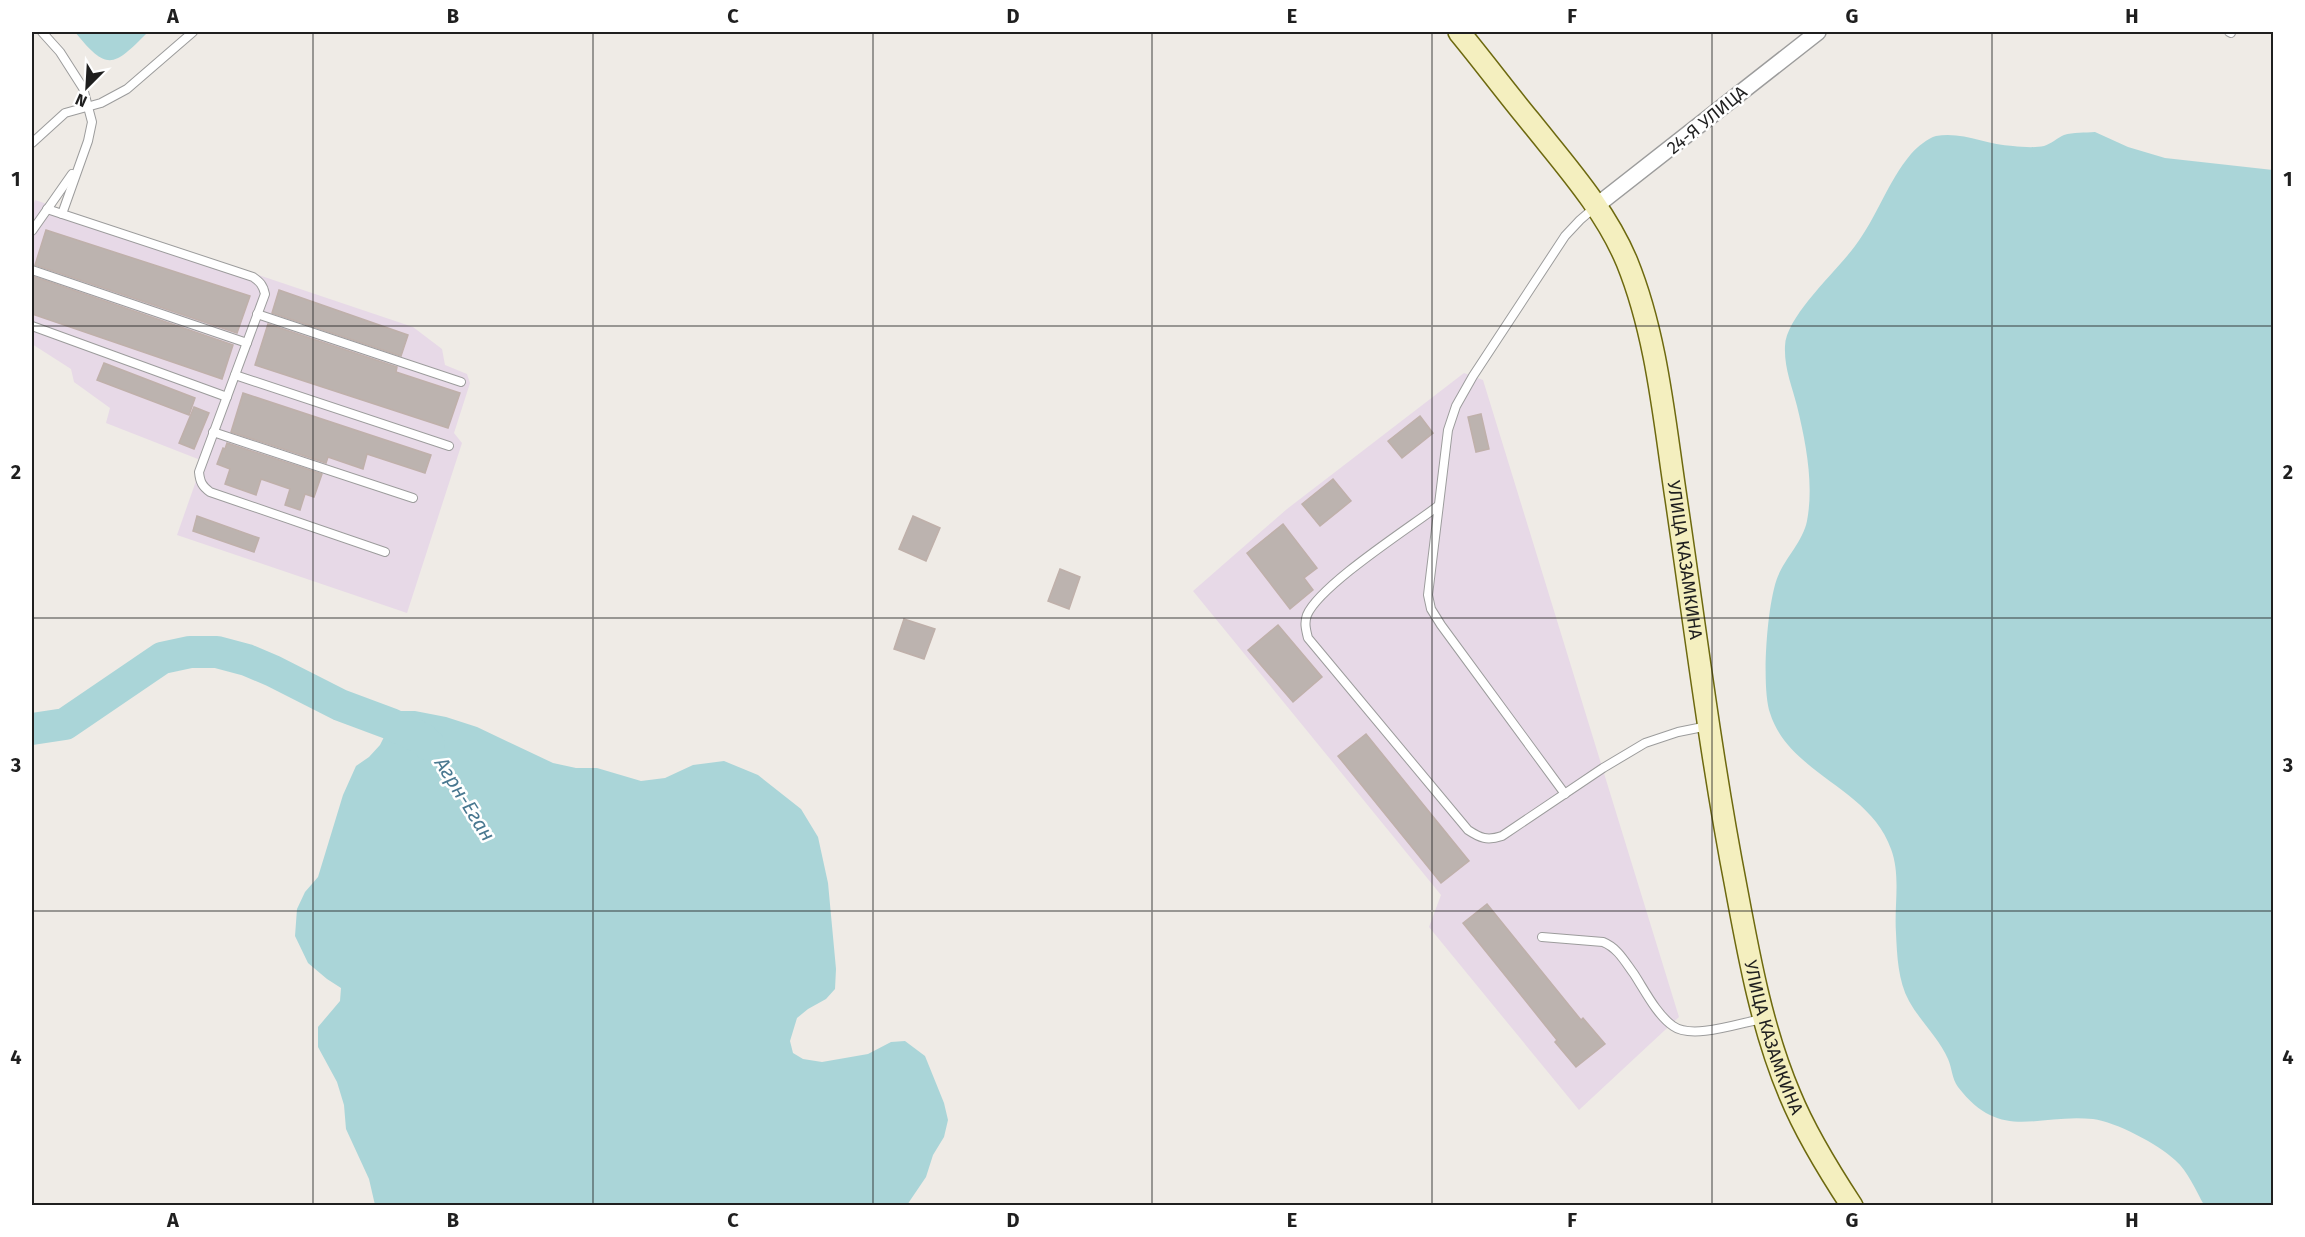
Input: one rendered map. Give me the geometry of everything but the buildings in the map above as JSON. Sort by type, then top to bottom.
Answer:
[{"type":"main road","name":"УЛИЦА КАЗАМКИНА","points":[[1459,32],[1596,206],[1626,261],[1637,292],[1649,338],[1668,445],[1732,868],[1764,1018],[1790,1097],[1808,1134],[1852,1206]]},
{"type":"street","name":"24-Я УЛИЦА","points":[[1596,206],[1818,32]]},
{"type":"lane","points":[[42,32],[72,68],[82,88],[92,122],[88,141],[62,214]]},
{"type":"lane","points":[[32,142],[65,112],[89,107],[127,89],[192,32]]},
{"type":"lane","points":[[32,231],[78,166]]},
{"type":"lane","points":[[1565,794],[1441,625],[1431,609],[1428,595],[1448,430],[1456,406],[1486,355],[1565,237],[1596,206]]},
{"type":"lane","points":[[47,209],[253,277],[264,286],[265,294],[199,472],[200,480],[210,492],[385,552]]},
{"type":"lane","points":[[32,270],[247,343]]},
{"type":"lane","points":[[257,315],[461,382]]},
{"type":"lane","points":[[32,326],[226,397]]},
{"type":"lane","points":[[235,375],[449,446]]},
{"type":"lane","points":[[213,432],[413,498]]},
{"type":"lane","points":[[1438,506],[1342,577],[1317,601],[1306,618],[1305,628],[1308,638],[1467,830],[1479,838],[1491,840],[1502,836],[1645,743],[1670,734],[1709,726]]},
{"type":"lane","points":[[1542,937],[1603,942],[1611,945],[1622,956],[1662,1015],[1671,1025],[1680,1030],[1698,1032],[1764,1018]]},
{"type":"shaded area","points":[[35,200],[413,327],[442,349],[445,365],[467,374],[470,383],[454,433],[462,443],[407,613],[177,535],[203,461],[106,423],[110,408],[74,382],[71,369],[32,344],[32,209]]},
{"type":"shaded area","points":[[1464,373],[1483,380],[1679,1017],[1579,1110],[1429,927],[1441,895],[1193,591],[1287,509]]},
{"type":"water","points":[[75,32],[148,32],[127,52],[111,60],[96,54]]},
{"type":"water","points":[[2095,132],[2128,147],[2165,158],[2273,170],[2273,1205],[2204,1205],[2188,1175],[2175,1160],[2148,1141],[2113,1124],[2093,1119],[2073,1118],[2021,1122],[2005,1120],[1989,1115],[1974,1104],[1956,1084],[1944,1051],[1913,1008],[1902,985],[1896,941],[1896,870],[1891,849],[1881,828],[1848,795],[1794,751],[1780,734],[1767,701],[1766,644],[1774,588],[1781,569],[1805,528],[1810,493],[1806,449],[1785,354],[1788,334],[1794,321],[1855,246],[1903,165],[1913,151],[1926,141],[1936,136],[1955,135],[2003,145],[2037,147],[2047,145],[2068,134]]},
{"type":"water","points":[[397,711],[415,711],[446,717],[477,727],[553,763],[576,768],[597,768],[641,781],[665,778],[693,765],[724,761],[758,775],[801,809],[818,837],[828,883],[836,969],[835,989],[826,999],[797,1018],[790,1041],[793,1053],[803,1059],[822,1062],[868,1054],[891,1042],[905,1041],[925,1056],[944,1103],[948,1120],[944,1137],[933,1155],[926,1177],[907,1205],[375,1205],[369,1179],[346,1129],[344,1105],[337,1082],[318,1047],[318,1027],[340,1001],[341,988],[308,963],[295,936],[297,909],[305,892],[318,877],[343,795],[356,766],[380,745]]},
{"type":"waterway","name":"Агрн-Еган","points":[[32,729],[65,724],[162,658],[190,652],[217,652],[247,660],[273,671],[340,705],[423,739],[429,745]]}]
